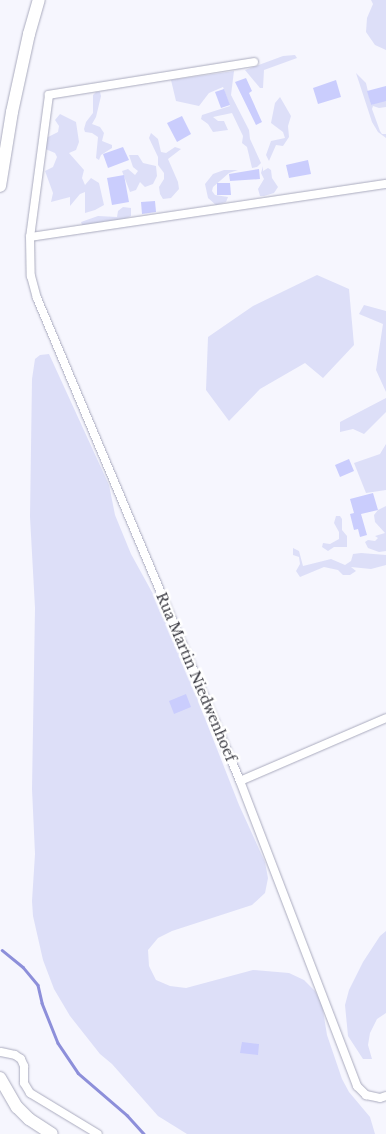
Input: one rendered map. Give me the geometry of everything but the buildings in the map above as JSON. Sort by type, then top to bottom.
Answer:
[{"type":"highway","points":[[0,186],[12,112],[29,34],[39,0]]},
{"type":"highway","points":[[0,1078],[17,1107],[29,1119],[52,1134]]},
{"type":"street","name":"Rua Martin Niedwenhoef","points":[[254,62],[49,95],[30,237],[31,276],[37,298],[240,781],[357,1086],[366,1095],[380,1098],[386,1096]]},
{"type":"street","points":[[30,237],[386,184]]},
{"type":"street","points":[[240,781],[386,718]]},
{"type":"street","points":[[1,1052],[15,1055],[21,1059],[24,1066],[24,1083],[30,1093],[98,1134]]},
{"type":"shaded area","points":[[371,0],[386,0],[386,50],[375,45],[366,32],[367,18],[373,4]]},
{"type":"shaded area","points":[[295,55],[297,58],[264,70],[263,88],[260,88],[245,70],[283,56]]},
{"type":"shaded area","points":[[234,71],[231,95],[249,130],[250,139],[261,163],[257,167],[252,168],[247,147],[242,143],[243,136],[232,113],[213,117],[218,121],[224,121],[228,130],[213,132],[208,124],[201,119],[202,115],[230,106],[223,87],[209,93],[199,106],[176,101],[171,80]]},
{"type":"shaded area","points":[[356,73],[366,83],[371,105],[386,99],[386,107],[379,108],[373,106],[372,109],[380,131],[382,134],[386,134],[386,138],[378,132],[372,122]]},
{"type":"shaded area","points":[[96,92],[100,92],[101,96],[96,117],[92,124],[100,127],[104,133],[102,141],[112,145],[112,148],[101,155],[99,160],[96,158],[98,137],[92,133],[85,132],[84,129],[86,122],[93,113],[93,95]]},
{"type":"shaded area","points":[[280,97],[291,116],[288,126],[289,137],[283,146],[276,145],[269,161],[266,155],[271,141],[285,138],[283,132],[271,123],[275,103]]},
{"type":"shaded area","points":[[60,114],[76,122],[79,142],[76,150],[69,153],[84,170],[82,178],[85,185],[91,178],[99,183],[104,205],[95,210],[85,213],[85,192],[80,194],[70,206],[70,197],[51,202],[53,193],[45,171],[53,167],[57,157],[55,153],[43,148],[46,138],[58,132],[59,126],[55,120]]},
{"type":"shaded area","points":[[151,133],[158,139],[161,152],[166,153],[175,147],[181,149],[168,159],[179,189],[171,198],[163,199],[160,194],[159,187],[164,179],[164,173],[158,165],[158,157],[149,138]]},
{"type":"shaded area","points":[[129,155],[138,155],[143,163],[156,166],[157,176],[153,184],[145,187],[140,182],[136,190],[130,192],[122,171],[128,169],[135,175],[138,171],[133,167]]},
{"type":"shaded area","points":[[263,166],[263,171],[268,168],[271,170],[272,178],[278,187],[274,193],[260,196],[258,189],[264,179],[261,173]]},
{"type":"shaded area","points":[[224,170],[238,170],[229,173],[213,187],[212,191],[215,195],[228,197],[226,202],[216,205],[208,198],[205,184],[213,174]]},
{"type":"shaded area","points":[[123,207],[131,208],[131,216],[109,225],[105,221],[96,227],[83,227],[81,222],[98,216],[117,217],[118,211]]},
{"type":"shaded area","points":[[317,275],[349,289],[354,345],[323,378],[305,363],[260,389],[229,421],[206,390],[208,337],[253,306]]},
{"type":"shaded area","points":[[364,305],[386,311],[386,392],[376,370],[383,324],[359,314]]},
{"type":"shaded area","points":[[49,354],[109,485],[115,515],[131,554],[164,614],[239,805],[265,862],[268,878],[265,893],[252,905],[172,931],[158,938],[148,950],[149,966],[156,980],[170,986],[186,988],[253,970],[289,973],[304,980],[315,991],[322,1004],[327,1035],[342,1079],[349,1092],[370,1117],[375,1134],[187,1134],[158,1116],[112,1064],[100,1054],[70,1016],[54,989],[43,960],[33,916],[32,901],[35,854],[32,789],[35,608],[30,517],[32,379],[35,359],[40,355]]},
{"type":"shaded area","points":[[386,398],[386,412],[364,434],[353,429],[340,432],[340,422]]},
{"type":"shaded area","points":[[386,444],[386,490],[366,493],[354,463],[380,454]]},
{"type":"shaded area","points":[[386,506],[386,551],[379,552],[368,548],[365,542],[368,540],[375,541],[378,538],[375,536],[385,533],[375,522],[374,515],[378,510]]},
{"type":"shaded area","points":[[336,516],[340,516],[342,519],[342,530],[347,536],[347,547],[334,547],[328,551],[322,547],[323,543],[330,544],[339,539],[339,532],[334,523]]},
{"type":"shaded area","points":[[293,548],[299,551],[303,566],[331,559],[345,565],[351,561],[353,554],[361,553],[386,555],[386,565],[371,569],[351,567],[356,571],[350,575],[343,575],[338,570],[324,567],[300,577],[296,571],[300,564],[299,557],[293,555]]},
{"type":"shaded area","points":[[386,931],[386,1013],[377,1019],[370,1033],[368,1045],[372,1059],[363,1059],[348,1036],[345,1005],[349,990],[363,962],[380,936]]},
{"type":"waterway","points":[[2,950],[23,967],[38,985],[42,1003],[58,1043],[78,1073],[127,1115],[144,1134]]}]
